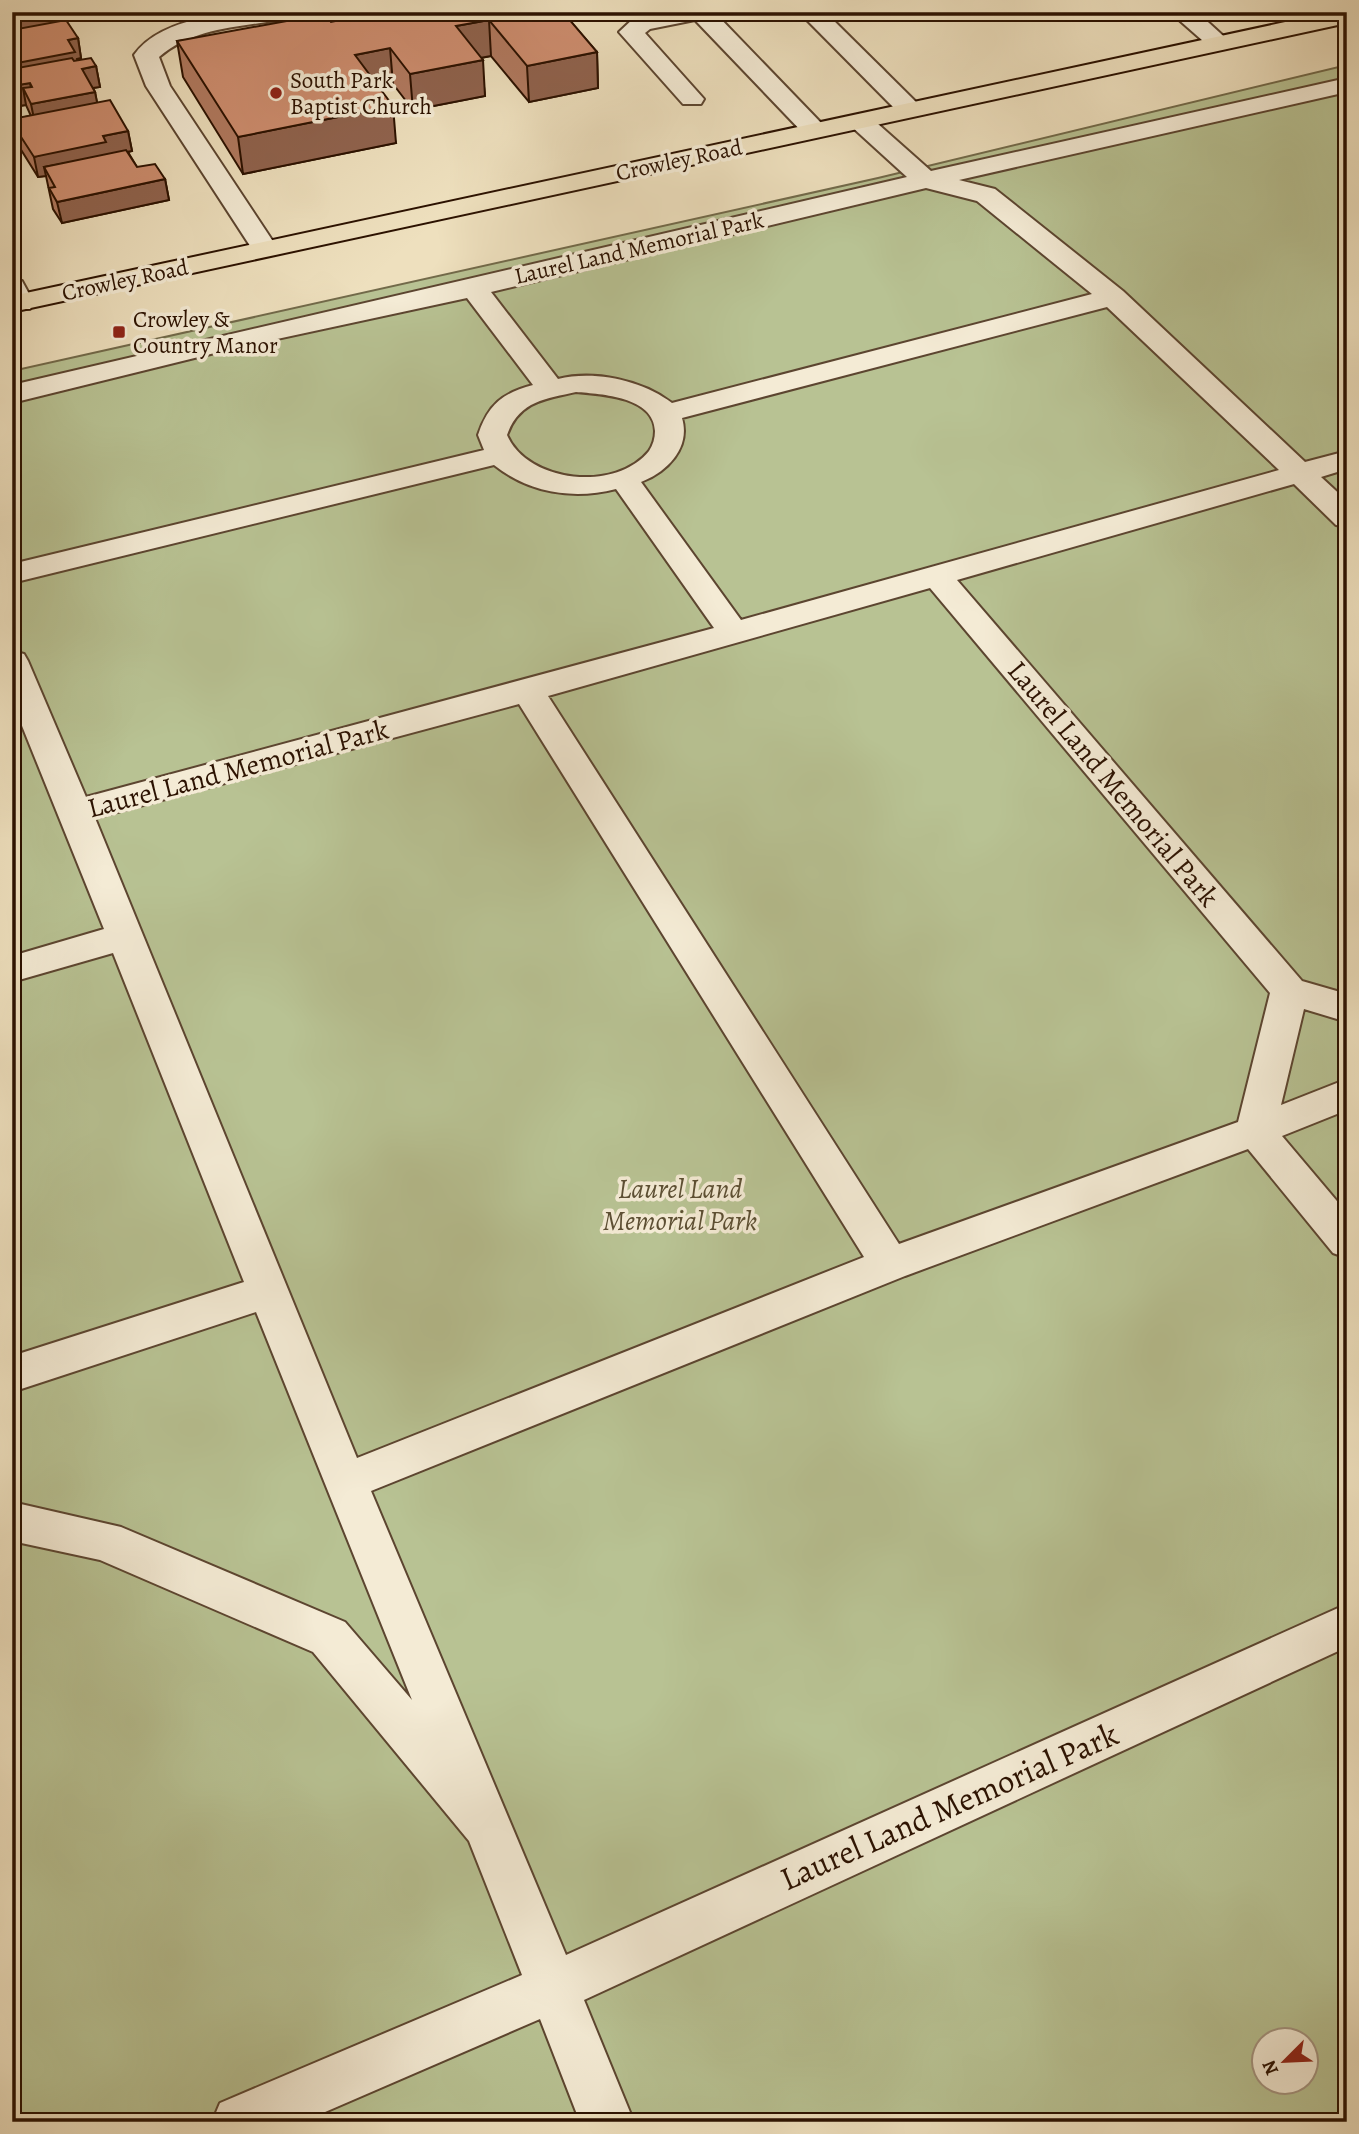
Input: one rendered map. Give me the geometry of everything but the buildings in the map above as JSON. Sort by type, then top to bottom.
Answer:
[{"type":"main road","name":"Crowley Road","points":[[15,298],[265,250],[1347,16]]},
{"type":"lane","points":[[265,250],[158,86],[146,55],[160,40],[190,30],[286,12]]},
{"type":"lane","points":[[692,99],[631,32],[642,23],[700,12],[815,131]]},
{"type":"lane","points":[[811,12],[910,110]]},
{"type":"lane","points":[[1182,12],[1219,43]]},
{"type":"lane","points":[[926,180],[1347,85]]},
{"type":"lane","name":"Laurel Land Memorial Park","points":[[860,121],[926,180]]},
{"type":"lane","name":"Laurel Land Memorial Park","points":[[549,387],[474,288],[926,180],[986,195],[1113,297],[1345,514]]},
{"type":"lane","points":[[12,394],[234,340],[474,288]]},
{"type":"lane","points":[[664,414],[1113,297]]},
{"type":"lane","points":[[603,384],[629,390],[650,400],[664,414],[671,428],[669,443],[660,457],[645,470],[624,479],[595,485],[565,485],[537,480],[514,469],[498,455],[492,439],[494,423],[506,408],[525,396],[549,387],[603,384]]},
{"type":"lane","points":[[12,574],[498,455]]},
{"type":"lane","points":[[1301,474],[1347,460]]},
{"type":"lane","name":"Laurel Land Memorial Park","points":[[607,2122],[75,812],[528,691],[1301,474]]},
{"type":"lane","points":[[624,479],[734,633]]},
{"type":"lane","name":"Laurel Land Memorial Park","points":[[937,576],[1289,991]]},
{"type":"lane","points":[[12,662],[75,812]]},
{"type":"lane","points":[[528,691],[890,1264]]},
{"type":"lane","points":[[12,969],[126,936]]},
{"type":"lane","points":[[1255,1131],[1289,991],[1347,1008]]},
{"type":"lane","points":[[345,1482],[890,1264],[1255,1131],[1347,1094]]},
{"type":"lane","points":[[1255,1131],[1347,1242]]},
{"type":"lane","points":[[12,1374],[269,1291]]},
{"type":"lane","name":"Laurel Land Memorial Park","points":[[12,1521],[105,1541],[328,1637],[488,1826]]},
{"type":"lane","name":"Laurel Land Memorial Park","points":[[239,2122],[552,1987],[1347,1625]]},
{"type":"green space","name":"Laurel Land Memorial Park","points":[[1347,65],[1347,2122],[12,2122],[12,371],[878,178]]},
{"type":"place","name":"South Park Baptist Church","points":[[276,93]]},
{"type":"place","name":"Crowley & Country Manor","points":[[119,332]]}]
